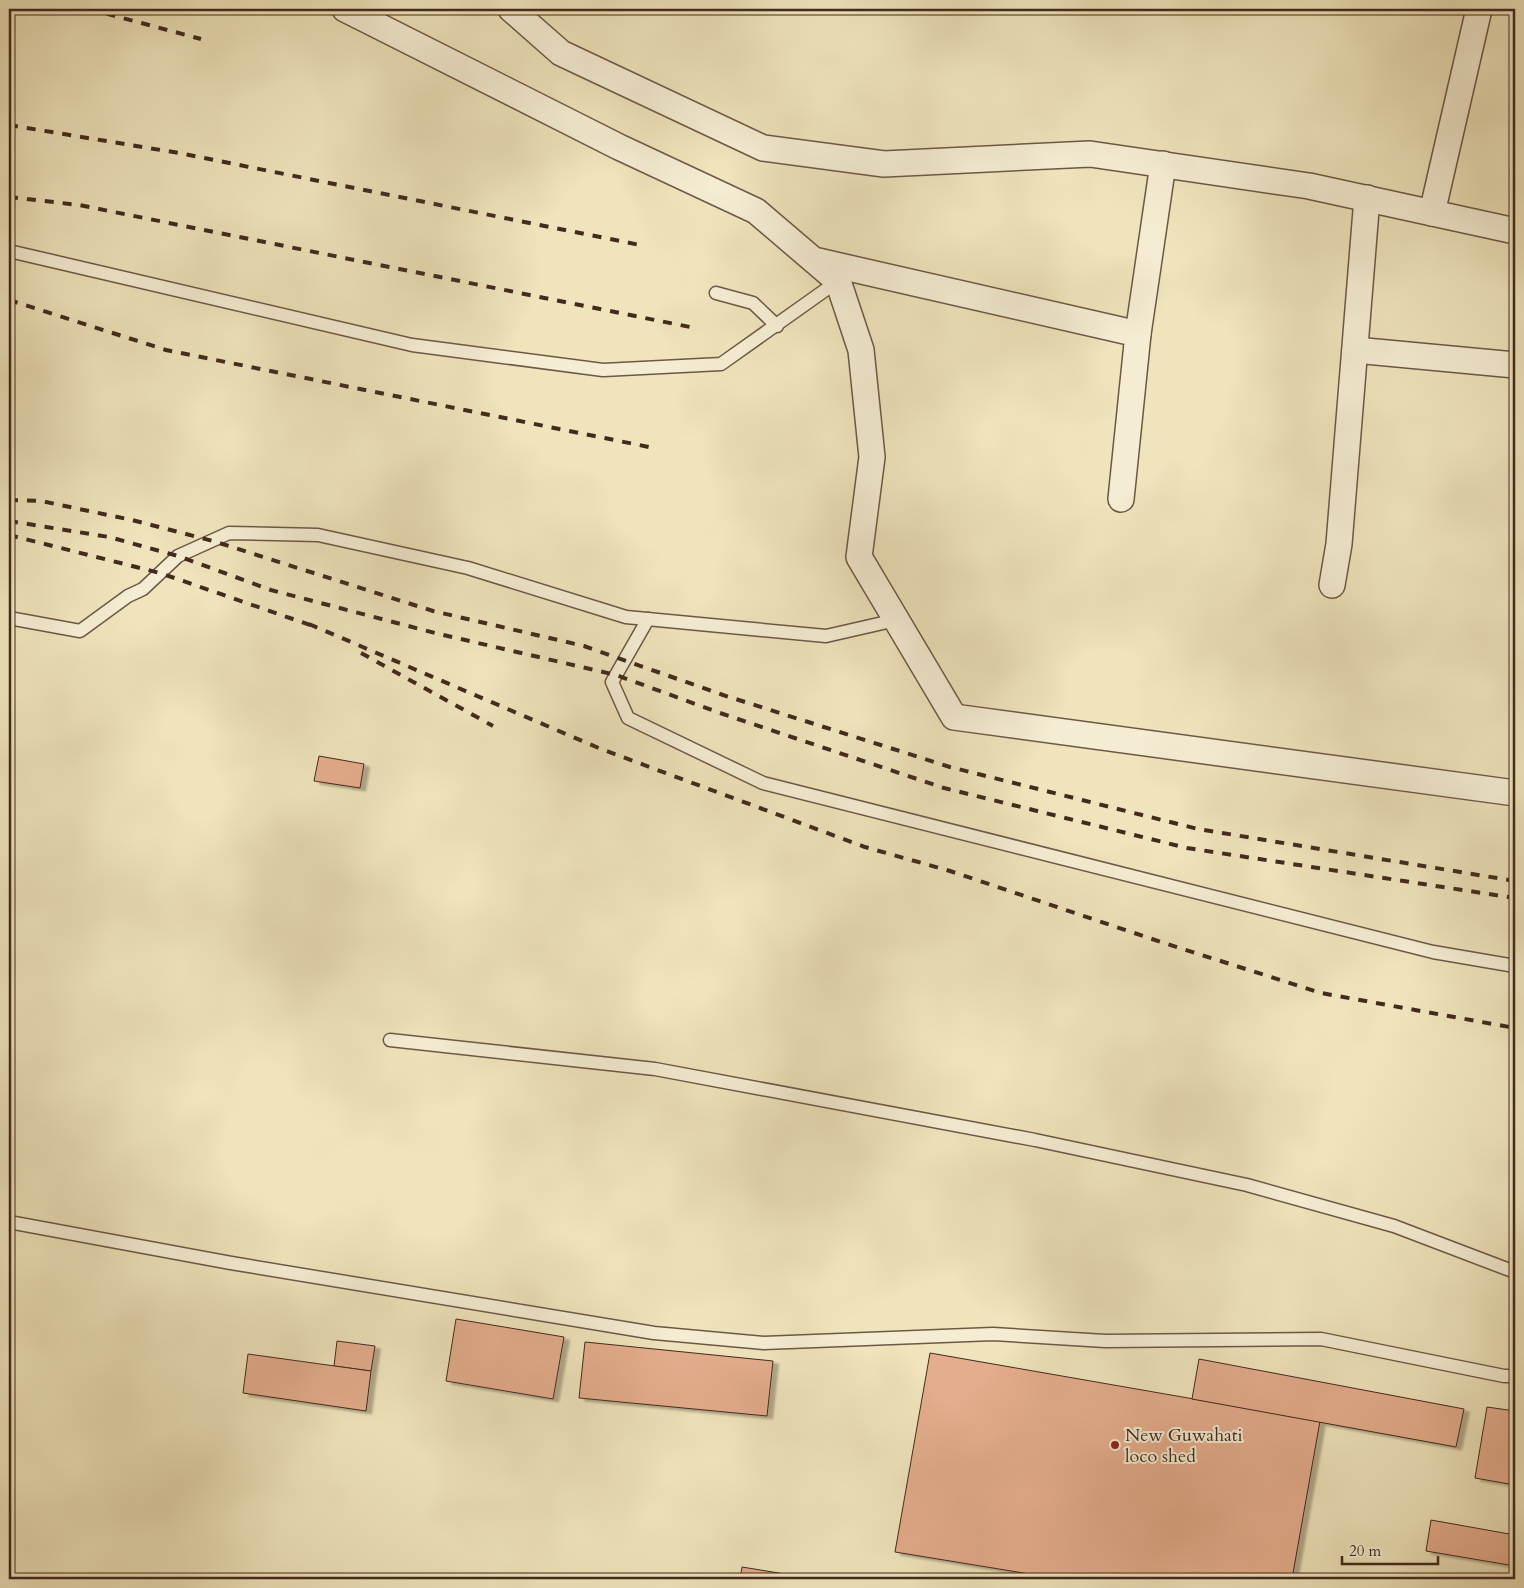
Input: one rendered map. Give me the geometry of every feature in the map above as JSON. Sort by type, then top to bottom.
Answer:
[{"type":"street","points":[[345,9],[619,147],[756,211],[838,280],[861,350],[872,457],[859,557],[954,717],[1515,793]]},
{"type":"street","points":[[511,9],[538,18],[561,53],[763,148],[884,164],[1090,154],[1309,186],[1515,231]]},
{"type":"street","points":[[1432,213],[1479,9]]},
{"type":"street","points":[[1121,499],[1138,334],[1163,164]]},
{"type":"street","points":[[1332,586],[1340,544],[1367,198]]},
{"type":"street","points":[[815,261],[1138,334]]},
{"type":"street","points":[[1355,350],[1515,365]]},
{"type":"lane","points":[[9,252],[412,345],[603,370],[721,364],[777,326],[838,280]]},
{"type":"lane","points":[[716,294],[752,303],[777,326]]},
{"type":"lane","points":[[9,618],[80,631],[128,596],[143,589],[178,556],[229,534],[318,535],[468,568],[626,617],[826,636],[896,620]]},
{"type":"lane","points":[[648,619],[612,682],[628,718],[763,783],[1433,952],[1515,966]]},
{"type":"lane","points":[[390,1040],[655,1069],[1035,1140],[1256,1188],[1394,1226],[1515,1272]]},
{"type":"lane","points":[[9,1222],[359,1285],[654,1333],[764,1343],[993,1334],[1105,1342],[1321,1339],[1504,1376],[1515,1376]]},
{"type":"building","points":[[319,756],[364,764],[360,788],[314,781]]},
{"type":"building","points":[[456,1319],[564,1337],[553,1399],[446,1381]]},
{"type":"building","points":[[337,1341],[375,1346],[371,1371],[334,1366]]},
{"type":"building","points":[[585,1342],[773,1361],[767,1416],[579,1398]]},
{"type":"building","name":"New Guwahati loco shed","points":[[930,1353],[1320,1421],[1292,1579],[1060,1579],[895,1552]]},
{"type":"building","points":[[248,1354],[371,1371],[366,1411],[243,1393]]},
{"type":"building","points":[[1199,1359],[1464,1409],[1456,1447],[1192,1399]]},
{"type":"building","points":[[1487,1407],[1515,1411],[1515,1485],[1475,1478]]},
{"type":"building","points":[[1431,1520],[1515,1535],[1515,1566],[1426,1551]]},
{"type":"building","points":[[742,1567],[815,1579],[740,1579]]},
{"type":"railway","points":[[89,9],[201,39]]},
{"type":"railway","points":[[9,125],[179,153],[640,245]]},
{"type":"railway","points":[[9,197],[79,205],[695,328]]},
{"type":"railway","points":[[9,300],[166,350],[654,448]]},
{"type":"railway","points":[[9,500],[41,501],[132,520],[213,541],[433,611],[584,646],[723,695],[950,767],[1198,829],[1515,881]]},
{"type":"railway","points":[[9,521],[109,537],[178,556],[271,590],[435,633],[616,675],[720,713],[944,788],[1187,848],[1515,898]]},
{"type":"railway","points":[[9,535],[160,573],[313,626]]},
{"type":"railway","points":[[309,624],[601,749],[865,847],[950,871],[1161,942],[1321,993],[1515,1028]]},
{"type":"railway","points":[[361,653],[493,726]]},
{"type":"place","name":"New Guwahati loco shed","points":[[1115,1445]]}]
